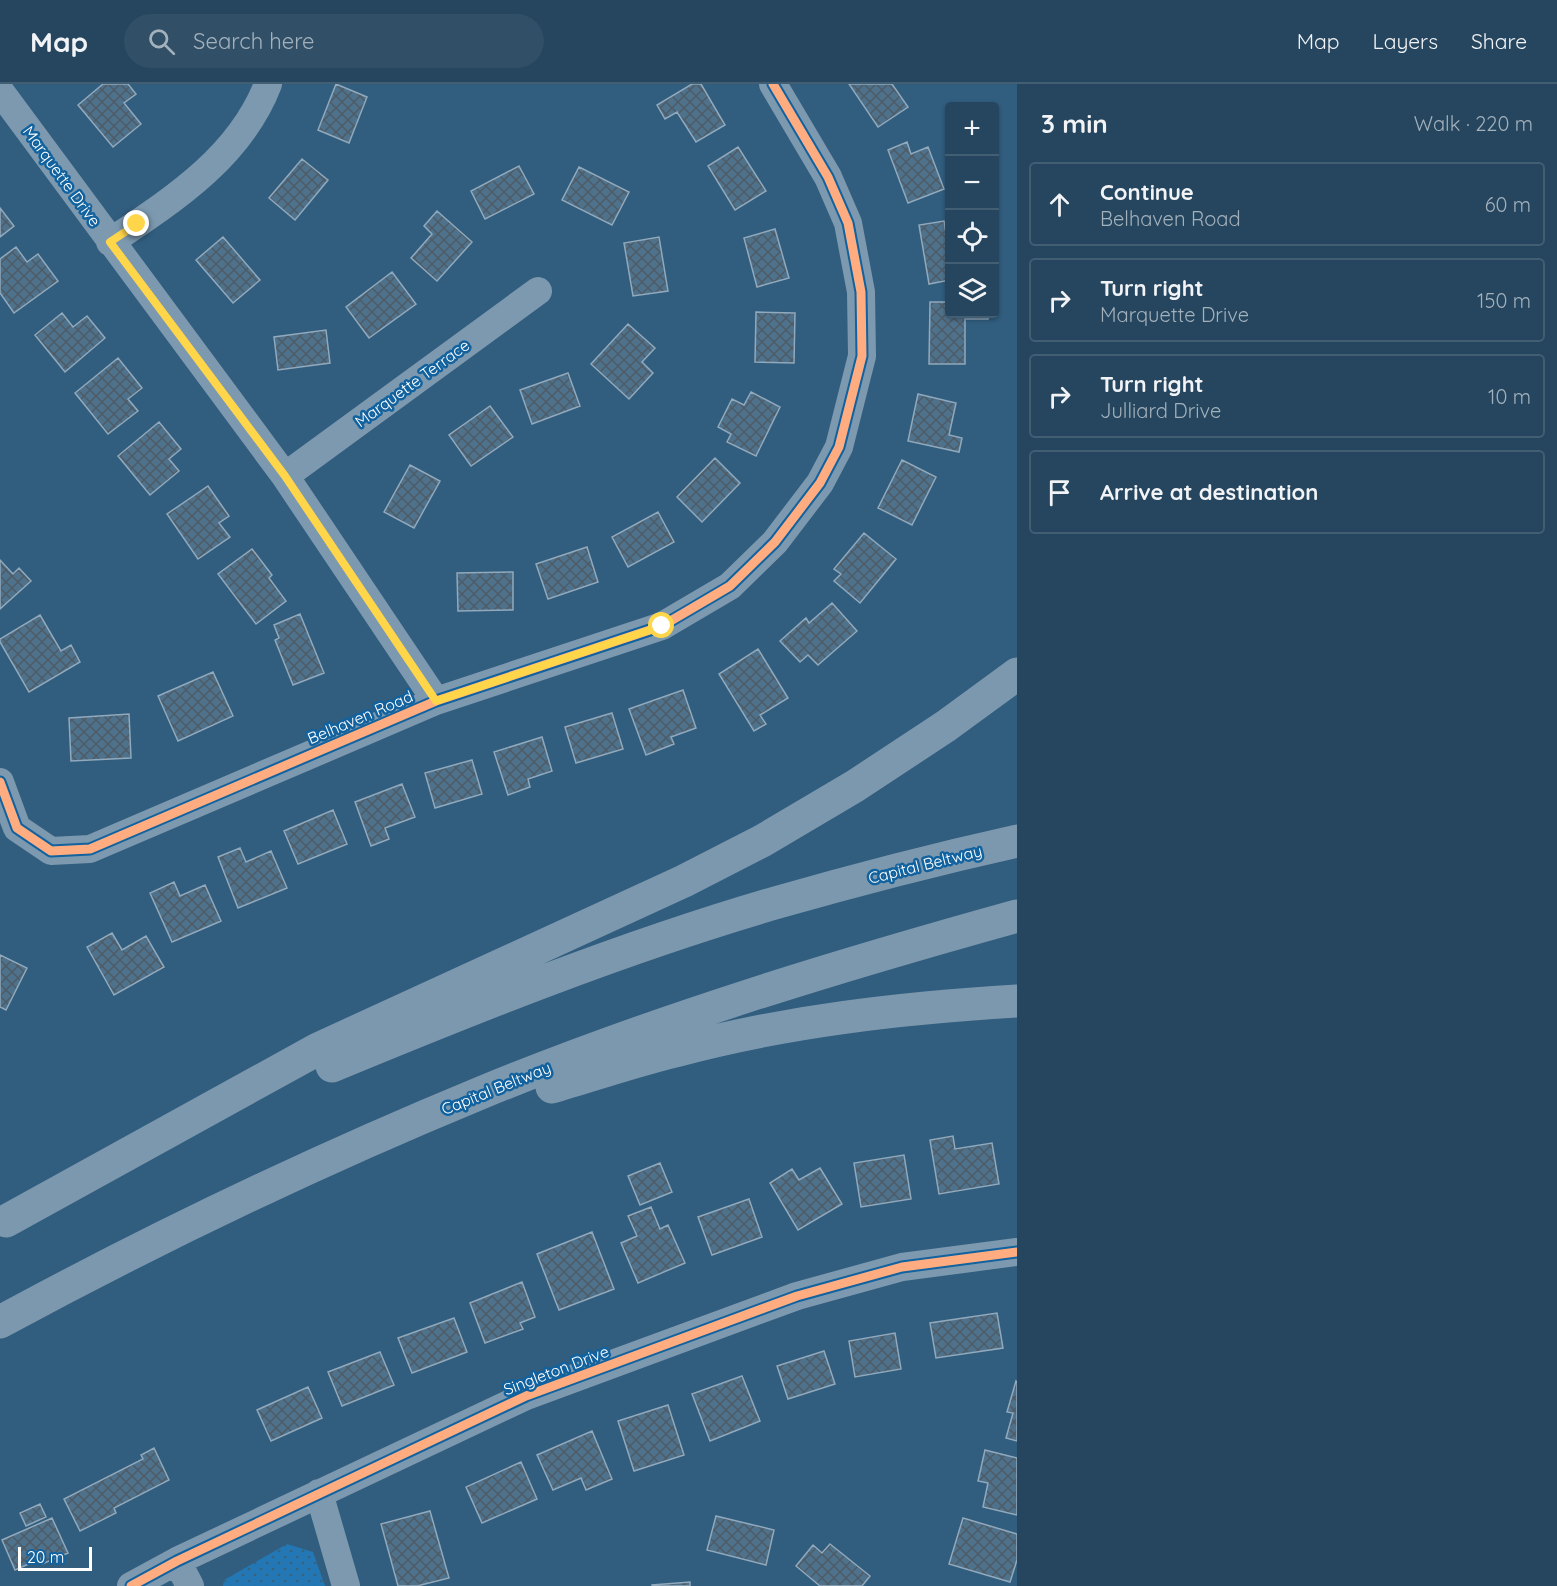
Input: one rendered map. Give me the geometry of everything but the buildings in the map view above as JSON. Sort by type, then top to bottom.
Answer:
[{"type":"highway","points":[[3,1222],[318,1050],[684,880],[762,841],[855,786],[946,726],[1017,674]]},
{"type":"highway","name":"Capital Beltway","points":[[3,1222],[195,1127],[330,1067],[483,1005],[606,959],[774,903],[949,856],[1017,841]]},
{"type":"highway","name":"Capital Beltway","points":[[0,1322],[238,1199],[485,1091],[631,1036],[801,979],[1017,916]]},
{"type":"highway","points":[[358,1145],[675,1050],[759,1032],[864,1014],[1017,1001]]},
{"type":"street","points":[[110,242],[182,194],[234,144],[260,105],[267,84]]},
{"type":"street","name":"Belhaven Road","points":[[0,782],[17,828],[51,851],[90,849],[436,701],[662,626],[730,586],[775,542],[820,483],[839,447],[862,356],[861,292],[848,223],[828,177],[773,84]]},
{"type":"street","name":"Marquette Drive","points":[[0,91],[285,476],[436,701]]},
{"type":"street","name":"Marquette Terrace","points":[[285,476],[538,291]]},
{"type":"street","name":"Singleton Drive","points":[[131,1586],[177,1561],[526,1396],[797,1296],[902,1267],[1017,1251]]},
{"type":"street","points":[[319,1493],[346,1586]]},
{"type":"street","points":[[177,1561],[190,1586]]},
{"type":"shaded area","points":[[287,1544],[313,1552],[325,1586],[223,1586],[224,1580]]},
{"type":"cycle path","points":[[0,782],[17,828],[51,851],[90,849],[436,701],[662,626],[730,586],[775,542],[820,483],[839,447],[862,356],[861,292],[848,223],[828,177],[773,84]]},
{"type":"cycle path","points":[[131,1586],[177,1561],[526,1396],[797,1296],[902,1267],[1017,1252]]},
{"type":"route","points":[[137,224],[110,242],[285,476],[436,701],[662,626]]}]
